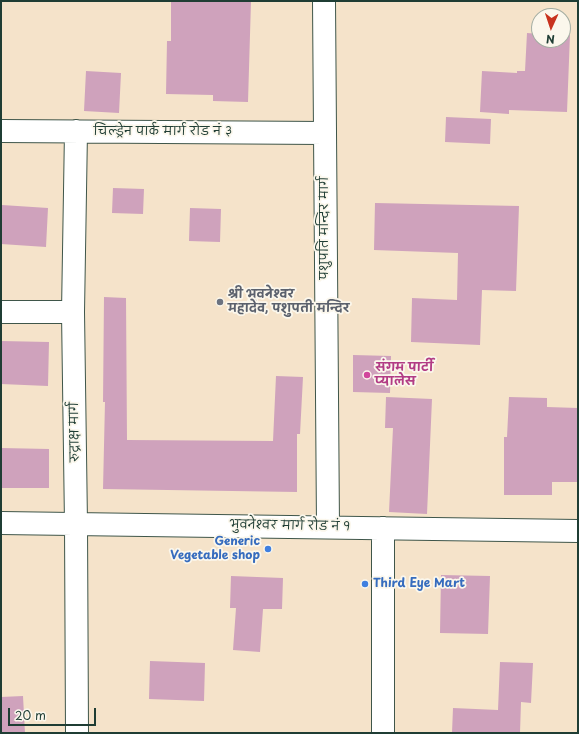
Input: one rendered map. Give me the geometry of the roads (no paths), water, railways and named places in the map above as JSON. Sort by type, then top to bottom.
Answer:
[{"type":"street","name":"पशुपति मन्दिर मार्ग","points":[[324,1],[328,527]]},
{"type":"street","name":"चिल्ड्रेन पार्क मार्ग रोड नं ३","points":[[1,131],[325,133]]},
{"type":"street","name":"रुद्राक्ष मार्ग","points":[[76,131],[73,312],[77,733]]},
{"type":"street","points":[[1,312],[73,312]]},
{"type":"street","name":"भुवनेश्वर मार्ग रोड नं १","points":[[1,523],[578,531]]},
{"type":"street","points":[[383,528],[384,733]]},
{"type":"place","name":"श्री भुवनेश्वर महादेव, पशुपती मन्दिर","points":[[220,302]]},
{"type":"place","name":"संगम पार्टी प्यालेस","points":[[367,375]]},
{"type":"place","name":"Generic Vegetable shop","points":[[268,549]]},
{"type":"place","name":"Third Eye Mart","points":[[365,584]]}]
